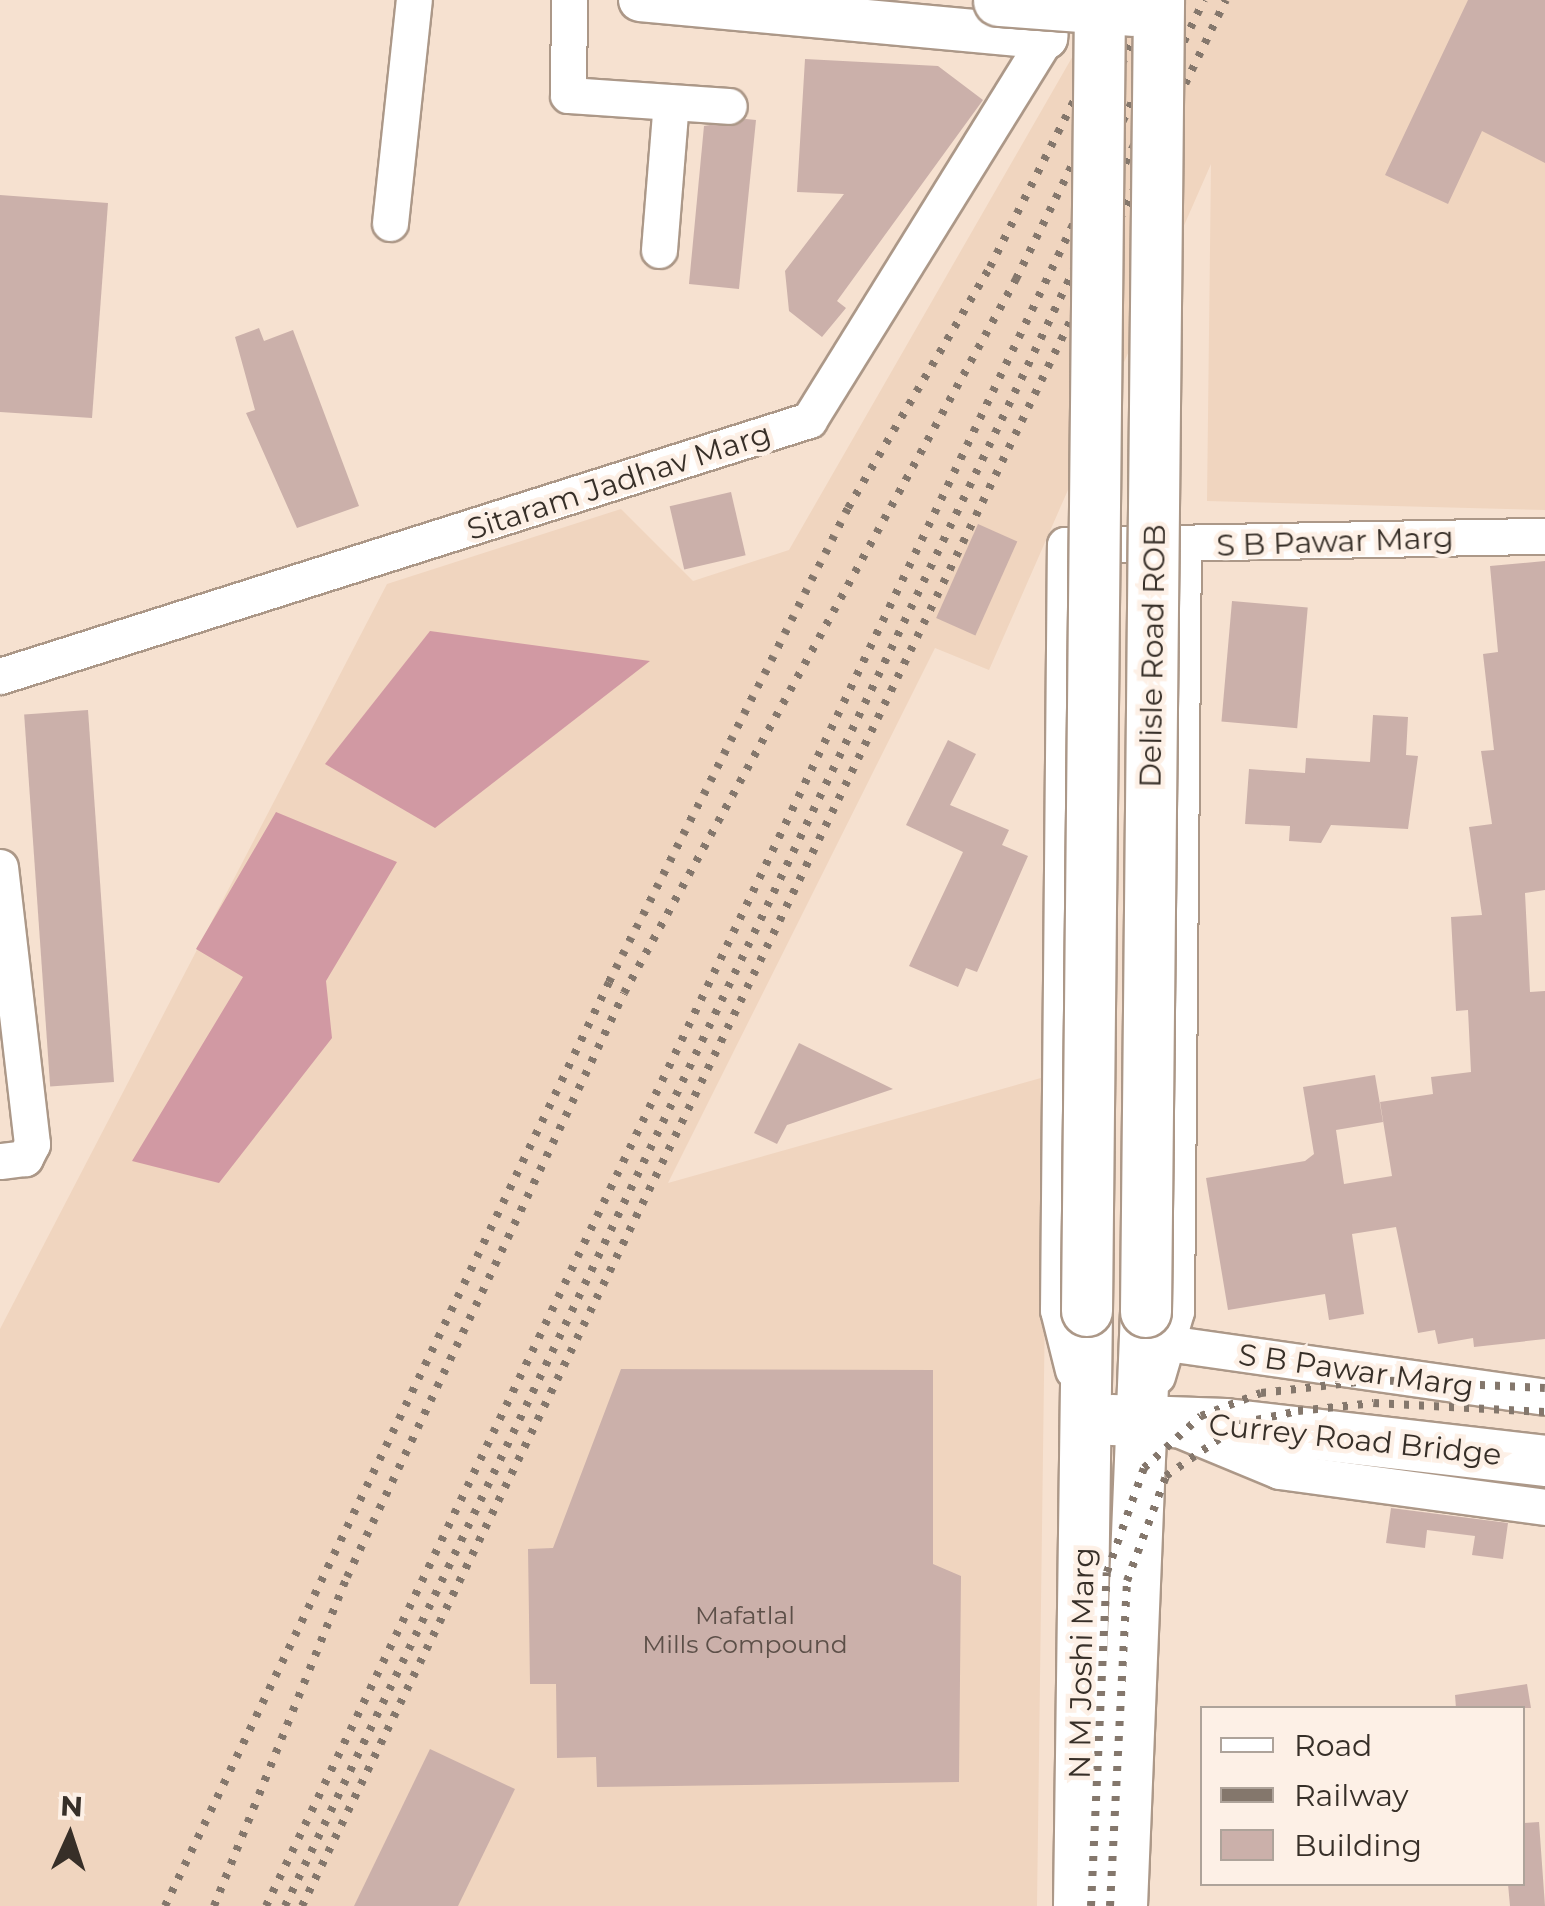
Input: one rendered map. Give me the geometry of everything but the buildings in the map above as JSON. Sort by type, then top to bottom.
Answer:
[{"type":"main road","points":[[986,0],[1159,6]]},
{"type":"main road","name":"Delisle Road ROB","points":[[1086,1420],[1100,6]]},
{"type":"main road","name":"Delisle Road ROB","points":[[1154,1422],[1159,6]]},
{"type":"main road","name":"Currey Road Bridge","points":[[1086,1420],[1226,1424],[1545,1461]]},
{"type":"main road","name":"N M Joshi Marg","points":[[1079,1906],[1086,1420]]},
{"type":"main road","name":"N M Joshi Marg","points":[[1122,1906],[1154,1422]]},
{"type":"street","points":[[390,223],[414,0]]},
{"type":"street","points":[[569,0],[563,91],[729,106]]},
{"type":"street","points":[[640,0],[1048,19]]},
{"type":"street","name":"Sitaram Jadhav Marg","points":[[0,676],[809,420],[1048,19]]},
{"type":"street","points":[[659,250],[671,102]]},
{"type":"street","name":"S B Pawar Marg","points":[[1086,1420],[1058,1310],[1065,546],[1183,547],[1545,536]]},
{"type":"street","points":[[1156,1328],[1176,1311],[1183,547]]},
{"type":"street","points":[[0,867],[32,1144],[25,1158],[0,1161]]},
{"type":"street","name":"S B Pawar Marg","points":[[1156,1328],[1545,1397]]},
{"type":"street","points":[[1154,1422],[1279,1471],[1545,1507]]},
{"type":"shaded area","points":[[1105,0],[1545,0],[1545,510],[1207,501],[1211,164],[989,670],[935,648],[668,1183],[1048,1076],[1037,1906],[0,1906],[0,1329],[387,584],[621,509],[693,581],[789,550]]},
{"type":"shaded area","points":[[430,631],[650,661],[435,828],[325,764]]},
{"type":"shaded area","points":[[276,812],[397,862],[326,981],[332,1038],[219,1183],[132,1161],[243,977],[196,949]]},
{"type":"railway","points":[[165,1906],[609,982],[848,508],[990,267],[1125,0]]},
{"type":"railway","points":[[214,1906],[347,1577],[624,993],[1016,279],[1153,0]]},
{"type":"railway","points":[[266,1906],[1181,0]]},
{"type":"railway","points":[[285,1906],[1204,0]]},
{"type":"railway","points":[[302,1906],[1226,0]]},
{"type":"railway","points":[[1091,1906],[1107,1572],[1144,1468],[1201,1416],[1261,1393],[1375,1380],[1545,1388]]},
{"type":"railway","points":[[1110,1906],[1127,1581],[1166,1476],[1242,1423],[1298,1411],[1374,1403],[1545,1412]]}]
